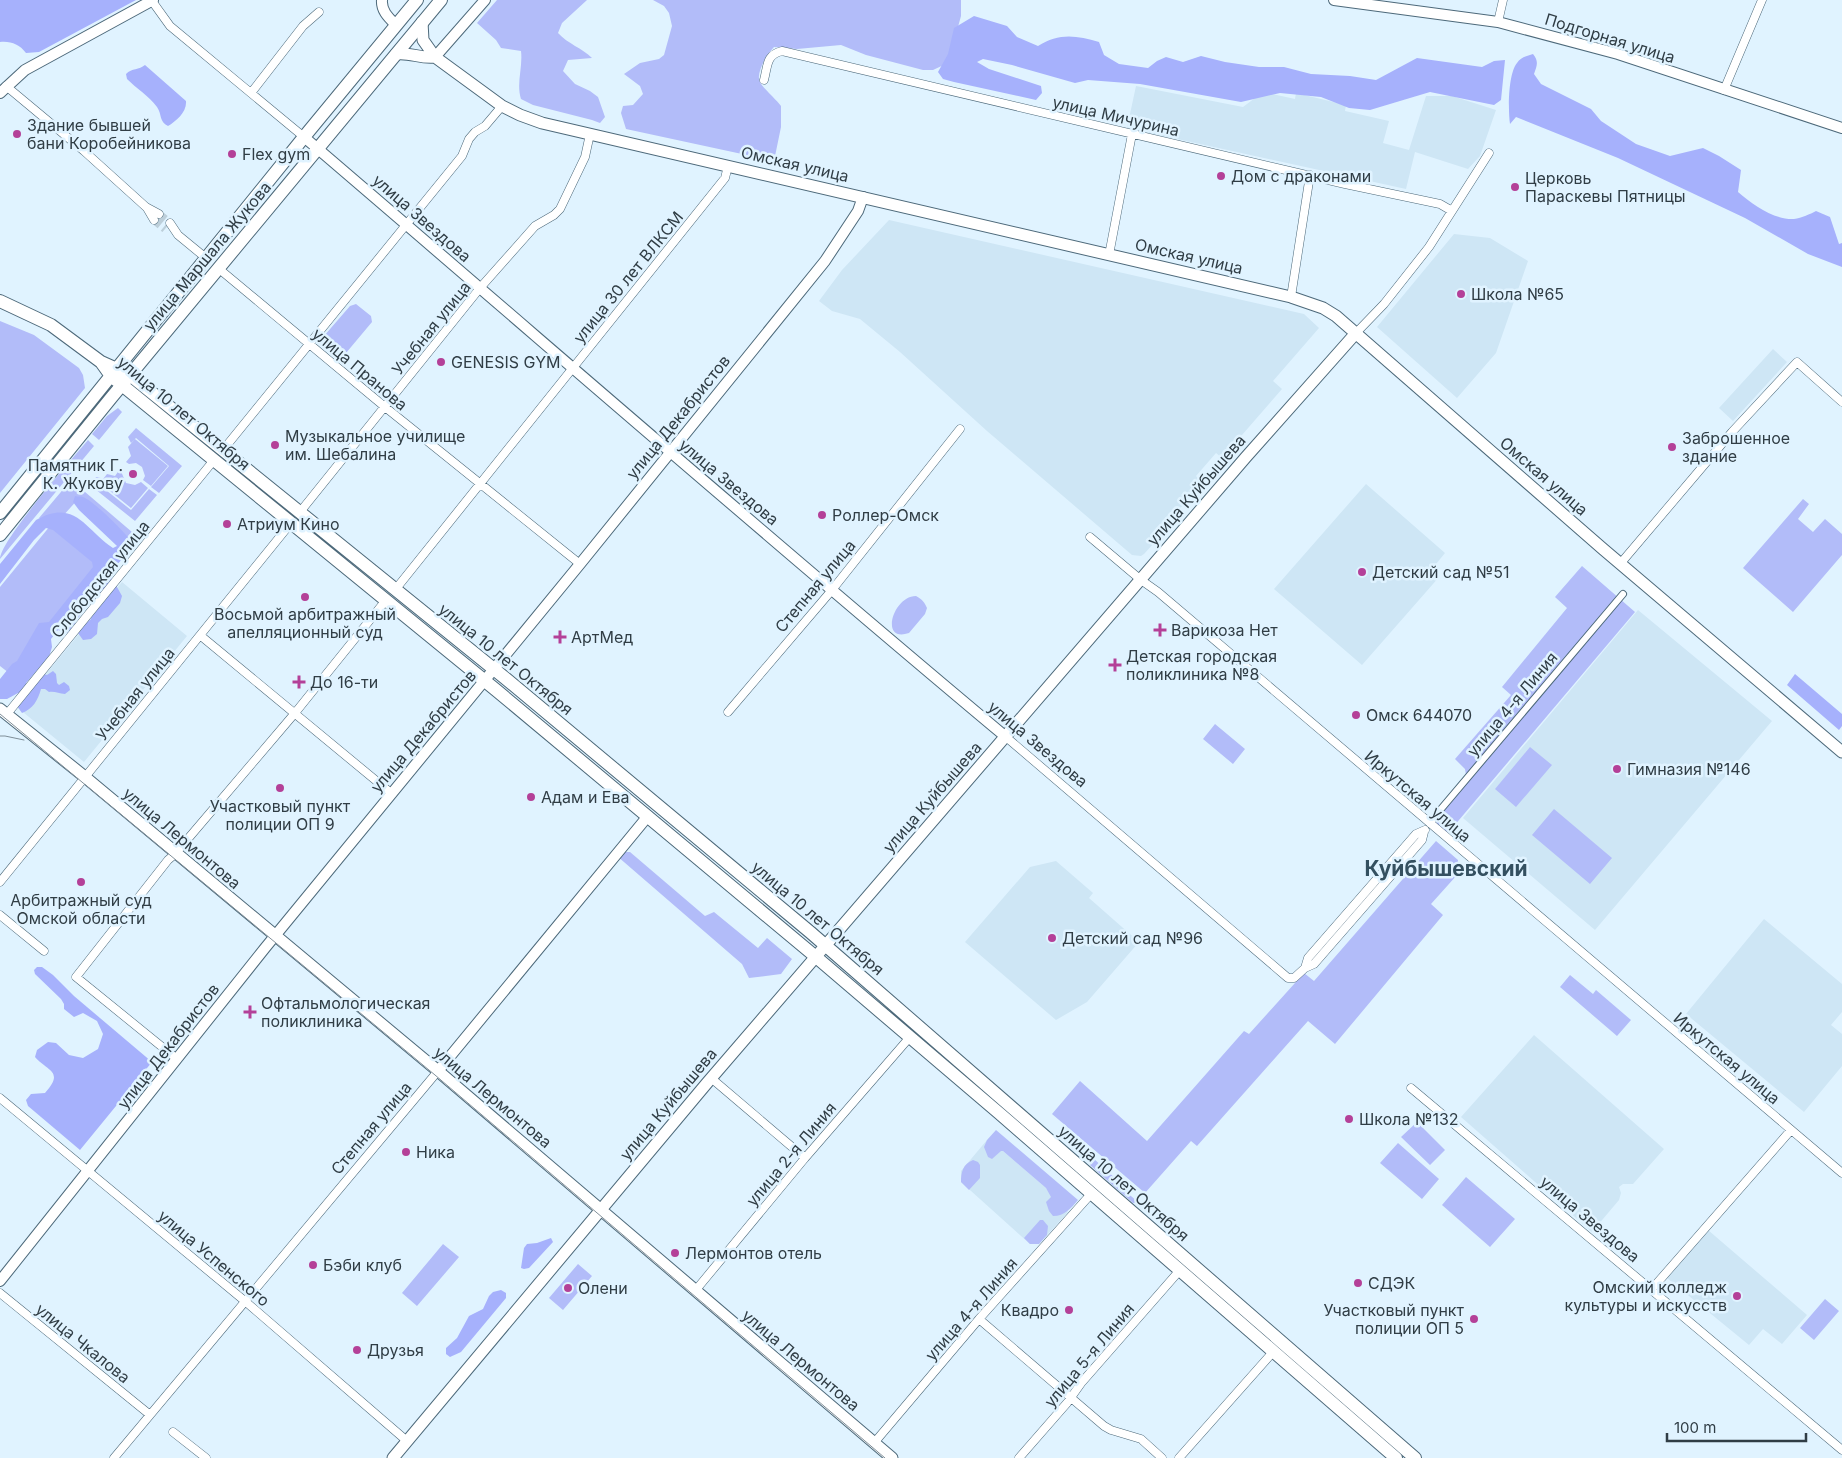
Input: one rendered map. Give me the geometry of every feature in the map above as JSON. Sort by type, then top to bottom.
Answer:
[{"type":"main road","name":"улица Маршала Жукова","points":[[0,513],[417,0]]},
{"type":"main road","name":"улица Маршала Жукова","points":[[0,535],[218,268],[441,0]]},
{"type":"main road","name":"Омская улица","points":[[422,22],[423,40],[435,57],[502,106],[542,123],[1291,297],[1323,308],[1336,316],[1620,564],[1842,752]]},
{"type":"main road","points":[[396,54],[405,53],[424,59],[435,57]]},
{"type":"main road","name":"улица 10 лет Октября","points":[[0,301],[51,325],[114,372],[122,385],[648,816],[910,1037],[1180,1270],[1388,1456]]},
{"type":"main road","name":"улица Куйбышева","points":[[393,1458],[712,1078],[1252,450],[1356,334]]},
{"type":"main road","name":"улица 10 лет Октября","points":[[114,372],[130,375],[493,669],[826,945],[1415,1458]]},
{"type":"main road","name":"улица Лермонтова","points":[[2,710],[438,1071],[892,1458]]},
{"type":"street","points":[[152,0],[25,70],[3,90],[84,151],[156,217]]},
{"type":"street","name":"улица Звездова","points":[[152,0],[170,26],[408,224],[669,452],[1288,978],[1294,978]]},
{"type":"street","points":[[382,0],[387,16],[396,25]]},
{"type":"street","points":[[435,57],[485,0]]},
{"type":"street","name":"Подгорная улица","points":[[1334,0],[1498,22],[1618,54],[1842,128]]},
{"type":"street","points":[[1498,22],[1503,0]]},
{"type":"street","points":[[1724,90],[1762,0]]},
{"type":"street","points":[[251,93],[303,26],[319,12]]},
{"type":"street","name":"улица Мичурина","points":[[764,80],[769,58],[773,53],[782,51],[1132,134],[1440,204],[1452,211]]},
{"type":"street","points":[[223,450],[462,156],[469,139],[475,132],[485,126],[502,106]]},
{"type":"street","name":"Учебная улица","points":[[300,512],[480,288],[535,226],[554,215],[560,209],[585,157],[590,134]]},
{"type":"street","points":[[1109,255],[1132,134]]},
{"type":"street","name":"улица Куйбышева","points":[[1356,334],[1384,304],[1429,247],[1489,153]]},
{"type":"street","name":"улица 30 лет ВЛКСМ","points":[[395,590],[725,178],[728,166]]},
{"type":"street","points":[[1291,297],[1310,175]]},
{"type":"street","name":"улица Декабристов","points":[[0,1281],[275,936],[825,261],[855,217],[863,197]]},
{"type":"street","points":[[167,226],[206,258]]},
{"type":"street","name":"улица Пранова","points":[[218,268],[385,407],[580,564]]},
{"type":"street","points":[[1620,564],[1732,432],[1797,362],[1842,402]]},
{"type":"street","name":"Степная улица","points":[[728,712],[832,590],[960,429]]},
{"type":"street","name":"Слободская улица","points":[[2,710],[214,460]]},
{"type":"street","name":"Учебная улица","points":[[0,882],[291,523]]},
{"type":"street","name":"Иркутская улица","points":[[1090,537],[1158,592],[1842,1173]]},
{"type":"street","name":"улица 4-я Линия","points":[[1294,978],[1305,968],[1314,964],[1422,840],[1424,832],[1446,803],[1623,594]]},
{"type":"street","points":[[177,1059],[76,977],[165,864],[176,854],[295,713],[386,600]]},
{"type":"street","points":[[200,636],[391,793]]},
{"type":"street","name":"Степная улица","points":[[114,1458],[149,1414],[246,1302],[648,816]]},
{"type":"street","points":[[0,915],[44,951]]},
{"type":"street","name":"улица 2-я Линия","points":[[695,1291],[805,1158],[910,1037]]},
{"type":"street","points":[[712,1078],[805,1158]]},
{"type":"street","name":"улица Звездова","points":[[1410,1088],[1842,1450]]},
{"type":"street","name":"улица Успенского","points":[[0,1098],[246,1302],[407,1442]]},
{"type":"street","points":[[1652,1290],[1791,1130]]},
{"type":"street","name":"улица 4-я Линия","points":[[874,1442],[979,1319],[1091,1194]]},
{"type":"street","name":"улица 5-я Линия","points":[[1019,1458],[1072,1397],[1082,1382],[1180,1270]]},
{"type":"street","name":"улица Чкалова","points":[[0,1293],[149,1414]]},
{"type":"street","points":[[979,1319],[1104,1426],[1141,1439],[1162,1458]]},
{"type":"street","points":[[1179,1458],[1273,1352]]},
{"type":"street","points":[[173,1432],[206,1458]]},
{"type":"shaded area","points":[[0,0],[136,0],[39,52],[26,53],[21,47],[14,44],[0,42]]},
{"type":"shaded area","points":[[497,0],[587,0],[562,23],[558,33],[592,58],[568,60],[563,71],[575,84],[598,97],[605,117],[600,123],[533,105],[521,99],[519,87],[521,51],[501,48],[496,40],[477,23]]},
{"type":"shaded area","points":[[653,0],[961,0],[961,16],[948,63],[933,70],[923,70],[866,55],[841,45],[797,49],[774,47],[763,63],[759,78],[761,84],[781,106],[781,127],[774,161],[626,129],[621,113],[623,106],[633,105],[643,94],[640,86],[624,74],[640,63],[659,59],[664,55],[672,26],[669,13],[664,6]]},
{"type":"shaded area","points":[[974,16],[1007,26],[1017,37],[1038,46],[1053,39],[1067,36],[1099,42],[1104,55],[1119,64],[1148,68],[1166,57],[1183,62],[1201,56],[1259,67],[1284,67],[1311,74],[1350,76],[1376,80],[1417,58],[1482,67],[1494,61],[1505,60],[1501,100],[1494,105],[1430,92],[1370,110],[1349,108],[1321,97],[1280,93],[1241,102],[1140,84],[1088,80],[1075,83],[1012,65],[983,59],[977,62],[989,69],[1041,86],[1042,93],[1036,100],[943,79],[938,72],[948,54],[954,28]]},
{"type":"shaded area","points":[[1533,54],[1537,64],[1534,74],[1541,84],[1591,109],[1601,121],[1636,144],[1670,156],[1703,148],[1741,170],[1738,192],[1764,211],[1786,219],[1800,218],[1816,211],[1830,217],[1839,244],[1842,243],[1842,267],[1808,254],[1745,218],[1618,158],[1516,117],[1510,124],[1509,92],[1514,68],[1520,59]]},
{"type":"shaded area","points":[[145,65],[186,101],[183,112],[168,126],[163,122],[159,110],[154,103],[127,79],[126,74],[128,72]]},
{"type":"shaded area","points":[[1136,86],[1243,107],[1263,92],[1295,99],[1296,93],[1346,105],[1345,111],[1389,121],[1383,143],[1409,150],[1426,96],[1452,96],[1496,110],[1480,156],[1468,169],[1415,152],[1406,189],[1127,128]]},
{"type":"shaded area","points":[[889,220],[1304,314],[1319,328],[1273,381],[1282,389],[1222,458],[1216,453],[1196,476],[1202,483],[1152,541],[1154,543],[1141,556],[1132,555],[860,319],[832,311],[819,301],[842,270]]},
{"type":"shaded area","name":"Школа №65","points":[[1454,234],[1490,238],[1528,261],[1496,353],[1457,398],[1377,327]]},
{"type":"shaded area","points":[[356,304],[371,316],[372,322],[346,353],[340,354],[326,342],[324,336],[350,306]]},
{"type":"shaded area","points":[[0,321],[34,335],[79,368],[83,375],[85,388],[0,493]]},
{"type":"shaded area","points":[[1773,349],[1787,362],[1733,421],[1719,408]]},
{"type":"shaded area","points":[[118,408],[122,412],[99,440],[92,434],[107,416]]},
{"type":"shaded area","points":[[136,428],[182,466],[159,493],[151,487],[169,466],[136,438],[131,443],[128,437]]},
{"type":"shaded area","points":[[135,439],[168,466],[151,486],[143,480],[145,476],[142,467],[136,463],[129,464],[126,462],[131,456],[128,447]]},
{"type":"shaded area","points":[[88,440],[94,446],[0,559],[3,549],[24,518]]},
{"type":"shaded area","points":[[120,469],[126,483],[135,485],[141,482],[148,488],[131,508],[100,483],[107,474],[115,476]]},
{"type":"shaded area","points":[[96,477],[101,478],[97,483],[131,510],[149,489],[157,495],[135,521],[90,485]]},
{"type":"shaded area","points":[[71,480],[132,532],[136,528],[142,532],[133,543],[80,497],[62,517],[39,518]]},
{"type":"shaded area","name":"Детский сад №51","points":[[1366,484],[1445,553],[1432,569],[1440,576],[1362,665],[1274,589]]},
{"type":"shaded area","points":[[75,496],[83,497],[95,505],[118,526],[134,545],[131,548],[121,550],[124,557],[113,569],[112,578],[122,596],[120,603],[108,617],[98,623],[97,634],[91,639],[83,640],[78,633],[80,628],[91,619],[92,608],[95,603],[93,601],[67,633],[58,630],[51,639],[52,647],[49,657],[26,683],[29,690],[44,674],[47,675],[53,671],[56,674],[57,683],[59,685],[64,682],[69,686],[70,690],[65,694],[41,689],[34,704],[22,713],[17,706],[23,697],[18,693],[7,699],[0,699],[0,679],[12,664],[17,661],[39,623],[49,622],[93,567],[92,562],[53,530],[46,528],[34,540],[0,584],[0,564],[36,520],[49,514],[61,512],[79,519],[113,548],[117,546],[79,510],[73,502]]},
{"type":"shaded area","points":[[1803,499],[1809,504],[1798,519],[1813,532],[1825,519],[1842,534],[1842,555],[1793,612],[1743,568]]},
{"type":"shaded area","points":[[50,526],[98,566],[9,673],[0,666],[0,587]]},
{"type":"shaded area","points":[[1582,566],[1635,612],[1448,833],[1431,819],[1466,775],[1465,769],[1455,759],[1511,695],[1502,687],[1567,608],[1555,597]]},
{"type":"shaded area","points":[[122,582],[187,636],[84,762],[18,708]]},
{"type":"shaded area","points":[[916,596],[922,600],[927,608],[925,614],[909,633],[900,634],[894,631],[892,626],[896,610],[908,598]]},
{"type":"shaded area","name":"Гимназия №146","points":[[1638,610],[1772,721],[1595,930],[1463,818]]},
{"type":"shaded area","points":[[1795,674],[1842,714],[1842,726],[1839,730],[1787,685]]},
{"type":"shaded area","points":[[1215,724],[1245,749],[1233,764],[1203,739]]},
{"type":"shaded area","points":[[1530,747],[1552,765],[1516,807],[1495,789]]},
{"type":"shaded area","points":[[1554,809],[1612,858],[1590,884],[1532,835]]},
{"type":"shaded area","points":[[1436,841],[1458,860],[1457,875],[1431,904],[1443,915],[1335,1044],[1308,1021],[1197,1146],[1191,1141],[1145,1193],[1052,1114],[1080,1081],[1147,1141],[1244,1031],[1249,1034],[1304,973],[1314,981]]},
{"type":"shaded area","points":[[623,852],[630,852],[705,916],[714,912],[758,948],[767,938],[792,959],[781,974],[749,978],[742,964],[617,856]]},
{"type":"shaded area","name":"Детский сад №96","points":[[1056,861],[1093,893],[1089,898],[1139,942],[1087,1002],[1056,1020],[965,942],[1030,867]]},
{"type":"shaded area","points":[[1764,919],[1842,984],[1842,1012],[1831,1025],[1842,1034],[1842,1066],[1804,1112],[1686,1014]]},
{"type":"shaded area","points":[[37,967],[42,967],[53,975],[74,996],[152,1062],[80,1150],[28,1106],[26,1100],[31,1094],[45,1093],[54,1080],[52,1072],[35,1057],[37,1050],[48,1042],[56,1043],[69,1055],[83,1058],[98,1049],[103,1034],[97,1021],[83,1013],[74,1017],[64,1009],[61,999],[35,974],[34,970]]},
{"type":"shaded area","points":[[1570,975],[1593,994],[1596,990],[1631,1020],[1617,1036],[1560,987]]},
{"type":"shaded area","points":[[1534,1035],[1664,1149],[1633,1184],[1623,1184],[1619,1187],[1621,1193],[1619,1200],[1592,1232],[1461,1117]]},
{"type":"shaded area","points":[[1417,1122],[1445,1150],[1430,1165],[1401,1137]]},
{"type":"shaded area","points":[[996,1130],[1078,1200],[1070,1209],[1061,1215],[1053,1216],[1046,1202],[1051,1197],[1046,1188],[1003,1151],[992,1159],[988,1157],[984,1147],[987,1140]]},
{"type":"shaded area","points":[[987,1140],[1003,1151],[1046,1188],[1068,1212],[1039,1244],[1030,1244],[961,1182],[961,1171]]},
{"type":"shaded area","points":[[1398,1143],[1439,1179],[1422,1199],[1380,1163]]},
{"type":"shaded area","points":[[1093,1158],[1117,1180],[1116,1183],[1139,1203],[1133,1203],[1090,1165]]},
{"type":"shaded area","points":[[973,1160],[980,1165],[980,1178],[969,1190],[961,1182],[961,1175],[965,1166]]},
{"type":"shaded area","points":[[1466,1177],[1515,1219],[1490,1247],[1442,1205]]},
{"type":"shaded area","points":[[1040,1220],[1043,1220],[1048,1226],[1047,1235],[1039,1244],[1030,1244],[1024,1238]]},
{"type":"shaded area","name":"Омский колледж культуры и искусств","points":[[1708,1230],[1807,1315],[1782,1344],[1763,1329],[1749,1345],[1667,1278]]},
{"type":"shaded area","points":[[551,1238],[553,1242],[529,1268],[521,1268],[524,1248],[527,1244]]},
{"type":"shaded area","points":[[443,1244],[459,1257],[417,1306],[402,1293]]},
{"type":"shaded area","points":[[578,1264],[592,1276],[563,1310],[549,1298]]},
{"type":"shaded area","points":[[501,1290],[506,1293],[506,1298],[461,1352],[450,1357],[446,1354],[446,1348],[457,1338],[469,1316],[483,1309],[493,1292]]},
{"type":"shaded area","points":[[1825,1299],[1839,1311],[1814,1340],[1800,1328]]},
{"type":"tunnel","points":[[159,214],[170,223]]},
{"type":"tunnel","points":[[154,220],[165,229]]},
{"type":"tram line","points":[[0,714],[435,1075],[885,1458]]},
{"type":"tram line","points":[[0,736],[24,740]]},
{"type":"place","name":"Здание бывшей бани Коробейникова","points":[[17,134]]},
{"type":"place","name":"Flex gym","points":[[232,154]]},
{"type":"place","name":"Дом с драконами","points":[[1221,176]]},
{"type":"place","name":"Церковь Параскевы Пятницы","points":[[1515,187]]},
{"type":"place","name":"Школа №65","points":[[1461,294]]},
{"type":"place","name":"GENESIS GYM","points":[[441,362]]},
{"type":"place","name":"Музыкальное училище им. Шебалина","points":[[275,445]]},
{"type":"place","name":"Заброшенное здание","points":[[1672,447]]},
{"type":"place","name":"Памятник Г. К. Жукову","points":[[133,474]]},
{"type":"place","name":"Роллер-Омск","points":[[822,515]]},
{"type":"place","name":"Атриум Кино","points":[[227,524]]},
{"type":"place","name":"Детский сад №51","points":[[1362,572]]},
{"type":"place","name":"Восьмой арбитражный апелляционный суд","points":[[305,597]]},
{"type":"place","name":"Варикоза Нет","points":[[1160,630]]},
{"type":"place","name":"АртМед","points":[[560,637]]},
{"type":"place","name":"Детская городская поликлиника №8","points":[[1115,665]]},
{"type":"place","name":"До 16-ти","points":[[299,682]]},
{"type":"place","name":"Омск 644070","points":[[1356,715]]},
{"type":"place","name":"Гимназия №146","points":[[1617,769]]},
{"type":"place","name":"Участковый пункт полиции ОП 9","points":[[280,788]]},
{"type":"place","name":"Адам и Ева","points":[[531,797]]},
{"type":"place","name":"Арбитражный суд Омской области","points":[[81,882]]},
{"type":"place","name":"Детский сад №96","points":[[1052,938]]},
{"type":"place","name":"Офтальмологическая поликлиника","points":[[250,1012]]},
{"type":"place","name":"Школа №132","points":[[1349,1119]]},
{"type":"place","name":"Ника","points":[[406,1152]]},
{"type":"place","name":"Лермонтов отель","points":[[675,1253]]},
{"type":"place","name":"Бэби клуб","points":[[313,1265]]},
{"type":"place","name":"СДЭК","points":[[1358,1283]]},
{"type":"place","name":"Олени","points":[[568,1288]]},
{"type":"place","name":"Омский колледж культуры и искусств","points":[[1737,1296]]},
{"type":"place","name":"Квадро","points":[[1069,1310]]},
{"type":"place","name":"Участковый пункт полиции ОП 5","points":[[1474,1319]]},
{"type":"place","name":"Друзья","points":[[357,1350]]},
{"type":"district","name":"Куйбышевский","points":[[1446,868]]}]
